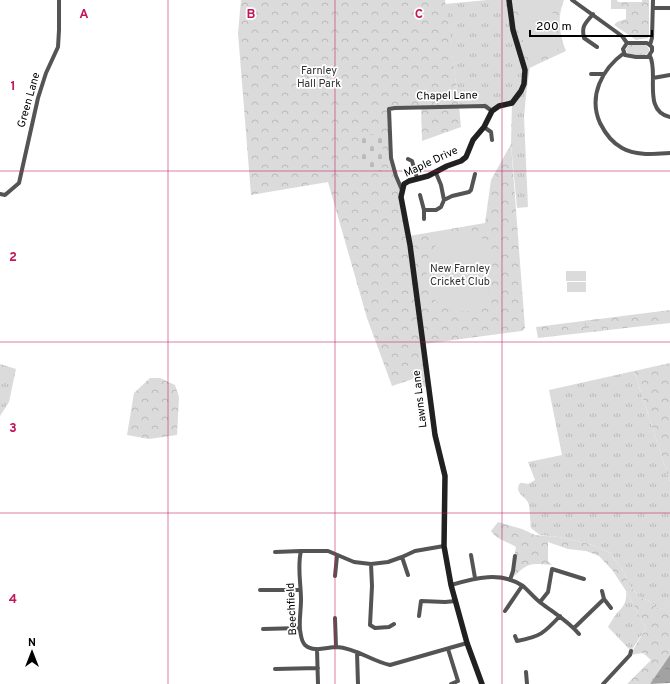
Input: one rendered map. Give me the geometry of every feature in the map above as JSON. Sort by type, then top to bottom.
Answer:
[{"type":"street","name":"Green Lane","points":[[0,194],[5,195],[19,183],[38,98],[46,73],[58,47],[59,0]]},
{"type":"street","points":[[492,111],[498,106],[512,103],[524,84],[525,70],[513,30],[508,0]]},
{"type":"street","points":[[572,0],[622,36],[627,43]]},
{"type":"street","points":[[653,0],[652,38],[650,45],[652,49],[650,56],[652,61],[654,96],[656,106],[661,113],[670,117]]},
{"type":"street","points":[[653,8],[670,8]]},
{"type":"street","points":[[593,14],[582,30],[584,38],[597,47]]},
{"type":"street","points":[[627,43],[644,43],[650,45]]},
{"type":"street","points":[[627,43],[623,50],[624,52],[604,74],[597,88],[596,110],[604,131],[608,137],[622,149],[644,155],[670,154]]},
{"type":"street","points":[[624,52],[628,57],[650,56]]},
{"type":"street","points":[[591,74],[604,74]]},
{"type":"street","points":[[653,78],[670,75]]},
{"type":"street","name":"Chapel Lane","points":[[389,109],[485,106],[492,111]]},
{"type":"street","name":"Lawns Lane","points":[[389,109],[391,158],[402,190],[402,205],[410,245],[433,428],[445,476],[444,546],[451,585],[467,643],[482,684]]},
{"type":"street","name":"Maple Drive","points":[[402,190],[404,184],[417,178],[428,176],[447,166],[461,161],[466,157],[473,140],[484,127],[492,111]]},
{"type":"street","points":[[484,127],[492,132],[492,140]]},
{"type":"street","points":[[417,158],[410,160],[417,178]]},
{"type":"street","points":[[424,210],[436,210],[441,207],[444,200],[442,185],[436,172]]},
{"type":"street","points":[[444,200],[452,196],[469,192],[471,190],[475,174]]},
{"type":"street","points":[[420,195],[424,210],[424,219]]},
{"type":"street","points":[[275,552],[328,551],[354,562],[371,564],[388,562],[416,551],[444,546]]},
{"type":"street","name":"Beechfield","points":[[300,551],[298,562],[301,638],[304,644],[310,648],[317,649]]},
{"type":"street","points":[[335,576],[337,556]]},
{"type":"street","points":[[475,578],[471,556],[477,556]]},
{"type":"street","points":[[510,580],[515,556]]},
{"type":"street","points":[[402,557],[408,575]]},
{"type":"street","points":[[371,564],[372,586],[370,625],[375,628],[389,627],[394,624]]},
{"type":"street","points":[[540,602],[548,592],[552,569],[584,579]]},
{"type":"street","points":[[451,585],[475,578],[492,576],[510,580],[522,586],[540,602],[560,616],[579,634]]},
{"type":"street","points":[[505,611],[522,586]]},
{"type":"street","points":[[260,590],[300,590]]},
{"type":"street","points":[[602,591],[604,599],[611,608]]},
{"type":"street","points":[[415,598],[421,601],[456,601]]},
{"type":"street","points":[[574,628],[604,599]]},
{"type":"street","points":[[419,616],[421,601]]},
{"type":"street","points":[[515,636],[517,644],[534,638],[546,630],[560,616]]},
{"type":"street","points":[[335,618],[336,647]]},
{"type":"street","points":[[263,629],[300,628]]},
{"type":"street","points":[[318,684],[317,649],[336,647],[357,652],[380,663],[390,665],[467,643]]},
{"type":"street","points":[[448,649],[458,681],[451,684]]},
{"type":"street","points":[[604,684],[630,655],[631,651]]},
{"type":"street","points":[[357,652],[358,684]]},
{"type":"street","points":[[275,669],[318,668]]},
{"type":"street","points":[[526,672],[527,684]]},
{"type":"green space","name":"Farnley Hall Park","points":[[241,0],[445,0],[461,127],[422,141],[421,107],[389,110],[391,158],[399,182],[409,236],[485,223],[491,180],[511,144],[525,328],[522,331],[424,344],[429,391],[416,378],[392,386],[367,318],[328,182],[251,195],[238,33]]},
{"type":"green space","points":[[487,0],[509,0],[525,69],[530,67],[524,117],[528,207],[517,208],[511,144],[512,103],[492,111],[485,106],[459,106],[445,4]]},
{"type":"green space","points":[[509,0],[564,0],[560,13],[560,32],[566,51],[525,70]]},
{"type":"green space","points":[[551,0],[558,53],[525,57],[518,1]]},
{"type":"green space","points":[[611,0],[617,0],[618,2],[642,2],[642,0],[649,0],[648,38],[636,40],[614,25],[617,22],[626,19],[626,9],[611,9]]},
{"type":"green space","points":[[630,45],[646,45],[649,52],[646,55],[631,55],[626,50]]},
{"type":"green space","points":[[361,134],[383,135],[382,171],[359,170]]},
{"type":"green space","name":"New Farnley Cricket Club","points":[[453,234],[472,234],[485,240],[489,246],[492,263],[491,283],[485,300],[478,308],[467,311],[449,309],[440,304],[428,292],[427,266],[431,255],[442,237]]},
{"type":"green space","points":[[566,271],[586,271],[586,281],[566,281]]},
{"type":"green space","points":[[567,282],[586,282],[586,292],[567,292]]},
{"type":"green space","points":[[670,310],[670,323],[538,338],[536,327]]},
{"type":"green space","points":[[599,319],[603,331],[587,332],[584,321]]},
{"type":"green space","points":[[670,363],[670,482],[634,371]]},
{"type":"green space","points":[[0,364],[16,369],[9,402],[0,416]]},
{"type":"green space","points":[[634,371],[670,482],[669,608],[659,609],[649,601],[639,597],[629,585],[624,572],[610,553],[590,544],[559,537],[540,535],[531,528],[528,502],[518,490],[520,483],[528,484],[535,480],[528,462],[562,455],[549,390]]},
{"type":"green space","points":[[150,378],[160,378],[175,385],[179,397],[177,435],[149,439],[127,435],[134,393]]},
{"type":"green space","points":[[498,522],[522,529],[535,535],[559,537],[590,544],[610,553],[624,572],[629,585],[639,597],[649,601],[659,609],[670,607],[670,655],[650,684],[627,684],[651,660],[643,653],[630,655],[646,628],[626,591],[613,571],[599,556],[586,551],[568,549],[548,542],[548,561],[552,565],[528,565],[510,580],[516,547],[493,534],[491,531]]},
{"type":"green space","points":[[626,591],[646,628],[631,651],[608,627],[625,603]]},
{"type":"water","points":[[670,655],[670,683],[650,684]]}]
